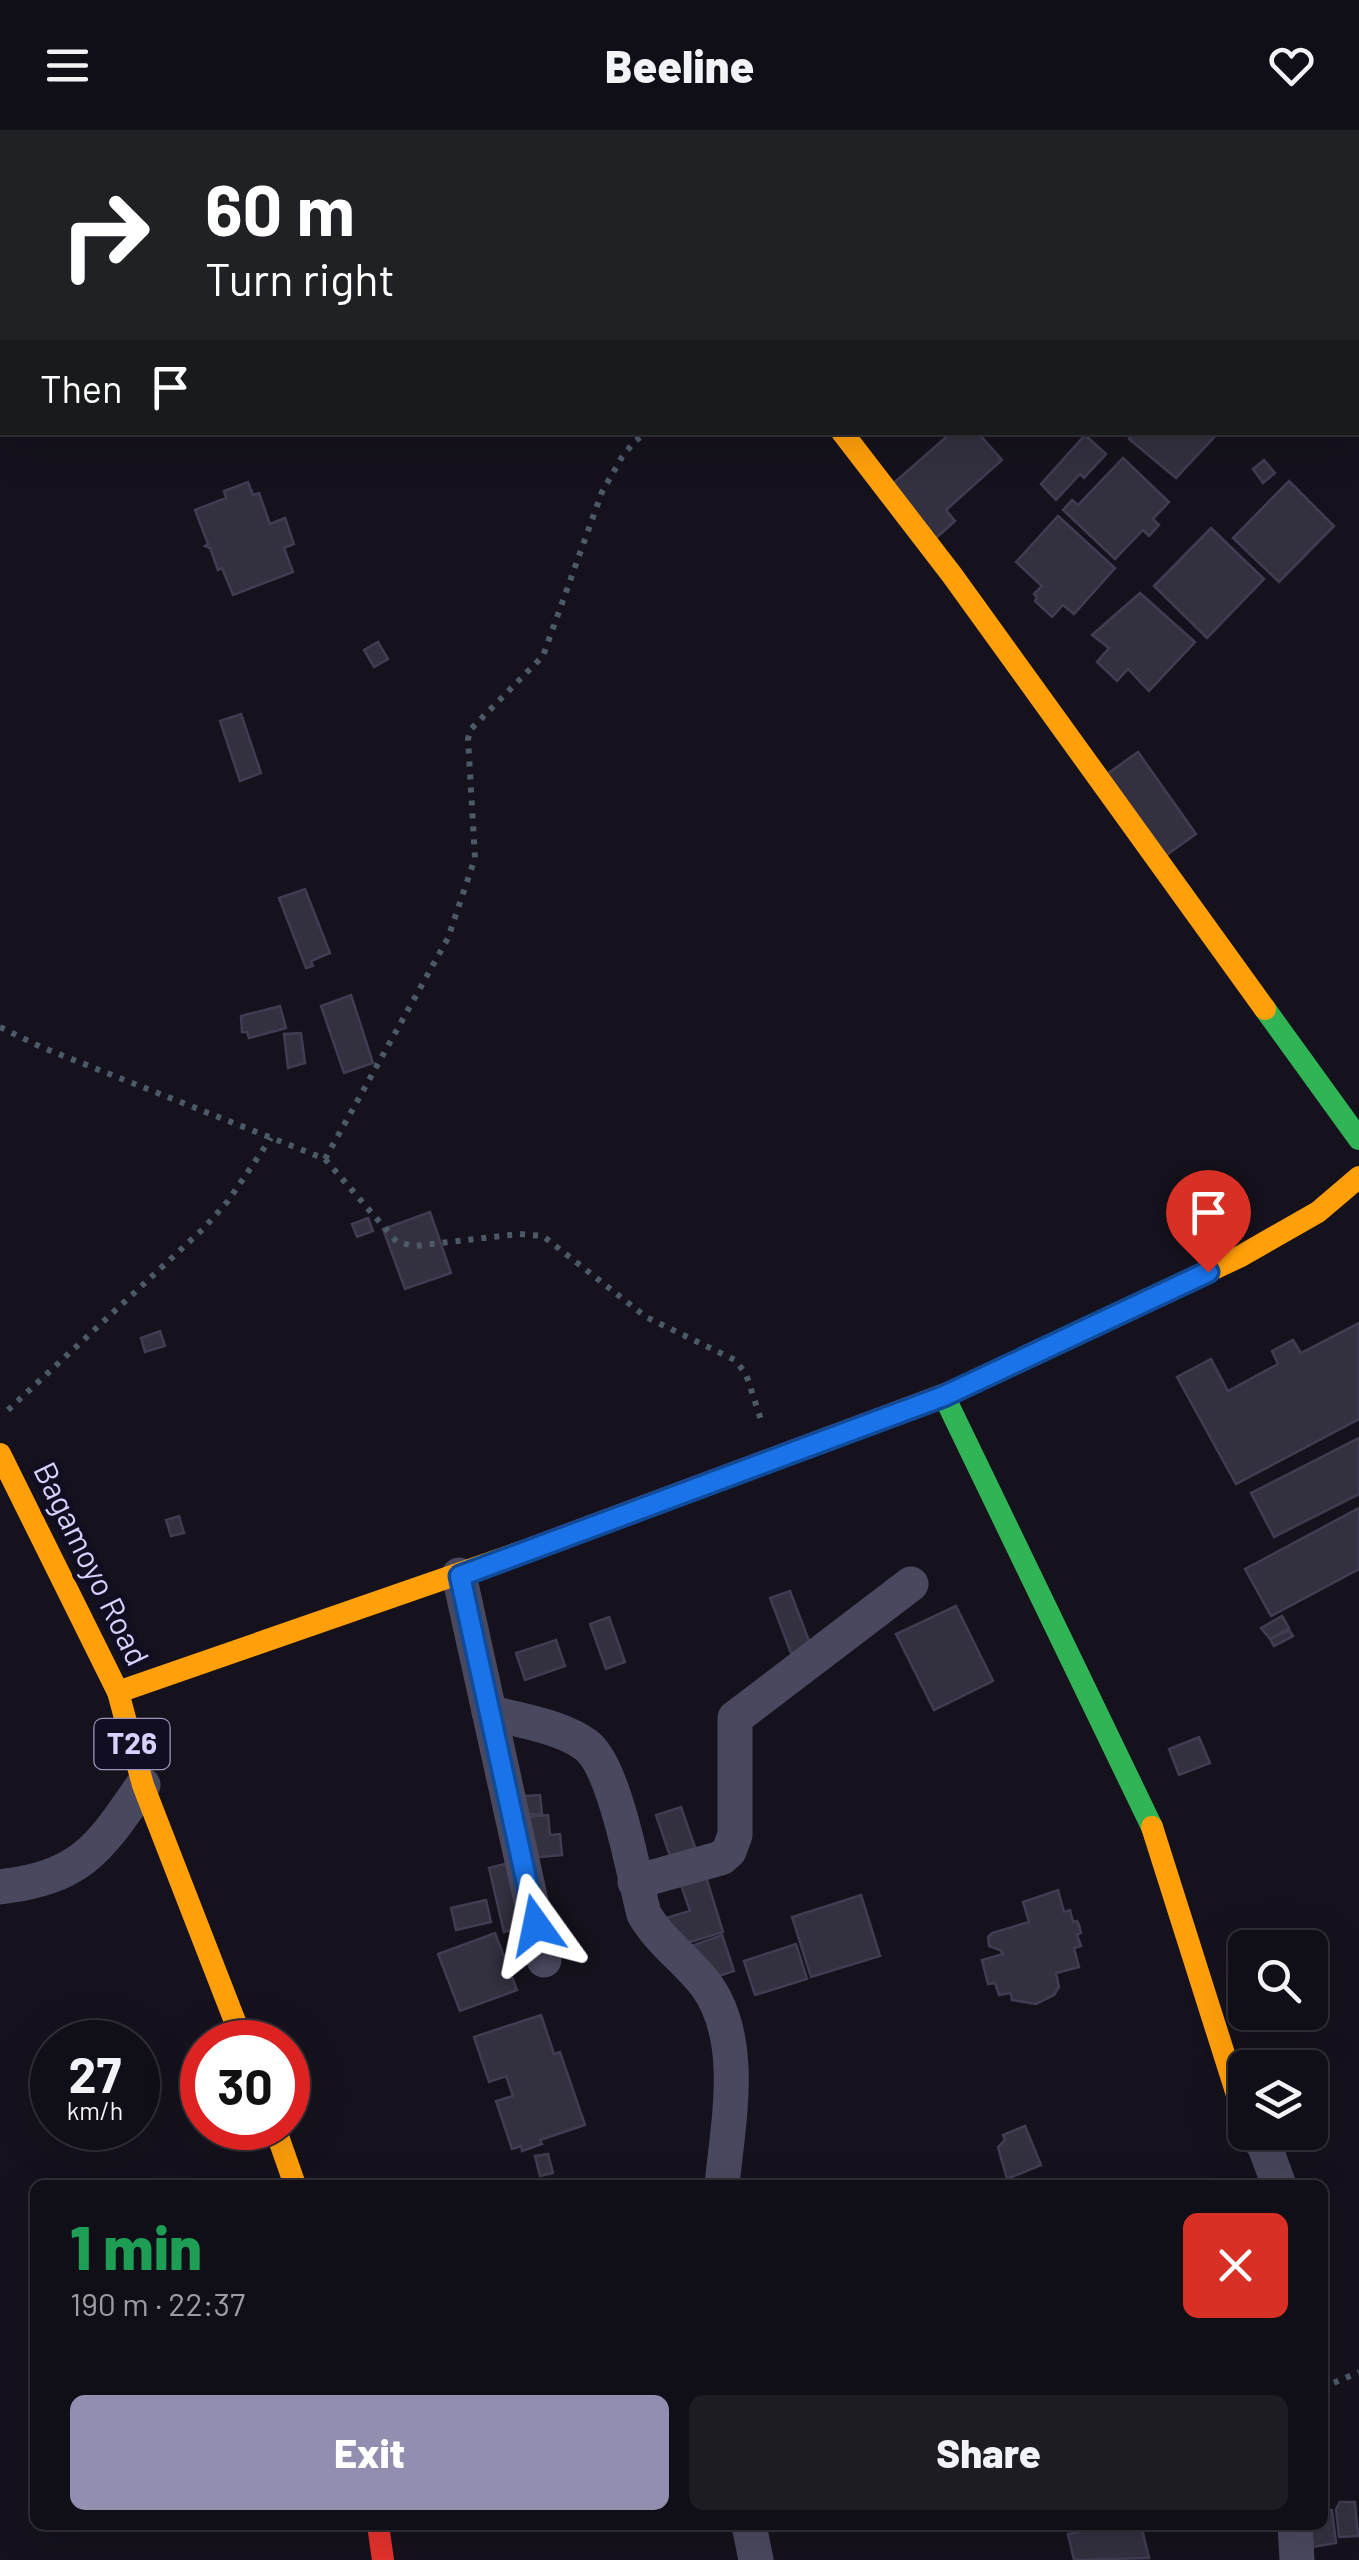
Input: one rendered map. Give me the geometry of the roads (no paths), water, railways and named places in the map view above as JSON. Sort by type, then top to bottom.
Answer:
[{"type":"main road","points":[[844,435],[963,591],[1359,1139]]},
{"type":"main road","points":[[118,1692],[460,1576],[944,1396],[1241,1256],[1318,1212],[1359,1178]]},
{"type":"main road","points":[[944,1396],[1158,1840],[1228,2067]]},
{"type":"main road","name":"Bagamoyo Road","points":[[0,1454],[118,1692],[143,1786],[234,2020]]},
{"type":"main road","points":[[283,2150],[293,2180]]},
{"type":"main road","points":[[379,2530],[383,2560]]},
{"type":"street","points":[[460,1576],[544,1960]]},
{"type":"street","points":[[636,1882],[721,1858],[729,1851],[735,1835],[736,1718],[911,1584]]},
{"type":"street","points":[[490,1712],[573,1736],[597,1756],[606,1771],[644,1914],[704,1984],[723,2019],[731,2091],[722,2180]]},
{"type":"street","points":[[0,1887],[74,1868],[103,1843],[143,1786]]},
{"type":"street","points":[[1266,2150],[1276,2180]]},
{"type":"street","points":[[751,2530],[756,2560]]},
{"type":"street","points":[[1295,2530],[1297,2560]]}]
